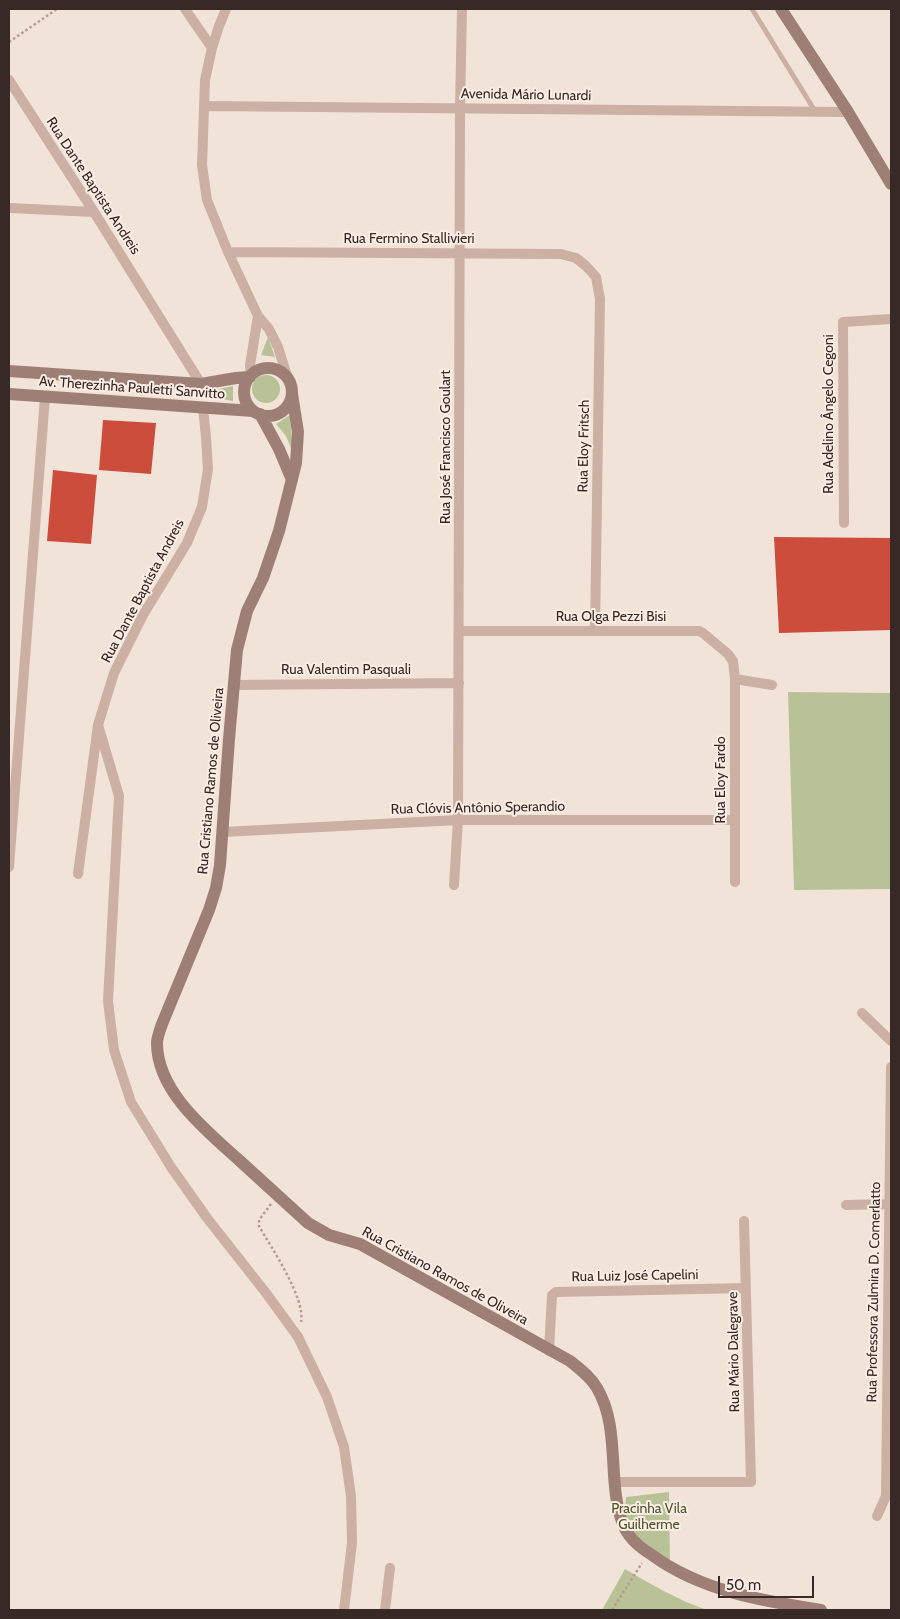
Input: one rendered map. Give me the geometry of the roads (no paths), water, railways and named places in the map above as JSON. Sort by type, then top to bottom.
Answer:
[{"type":"main road","points":[[781,9],[848,112],[887,167],[891,184]]},
{"type":"main road","points":[[256,412],[274,415],[290,402],[292,394],[288,380],[275,369],[266,368],[258,370],[250,376],[246,384],[245,398],[279,449],[292,480]]},
{"type":"main road","name":"Av. Therezinha Pauletti Sanvitto","points":[[9,371],[201,384],[250,376]]},
{"type":"main road","points":[[82,399],[83,376]]},
{"type":"main road","name":"Av. Therezinha Pauletti Sanvitto","points":[[9,394],[256,412]]},
{"type":"main road","name":"Rua Cristiano Ramos de Oliveira","points":[[292,394],[298,432],[298,452],[292,480],[279,531],[263,578],[248,611],[237,650],[223,832],[216,888],[209,910],[162,1024],[157,1042],[160,1062],[164,1072],[177,1098],[197,1122],[308,1223],[329,1235],[360,1244],[570,1361],[584,1372],[596,1386],[605,1404],[610,1426],[614,1482],[618,1507],[628,1535],[638,1545],[665,1565],[730,1592],[767,1601],[821,1610]]},
{"type":"street","points":[[185,9],[212,48]]},
{"type":"street","points":[[226,9],[218,26],[205,80],[202,165],[207,200],[228,252],[258,316],[269,329],[278,347],[288,380]]},
{"type":"street","name":"Rua José Francisco Goulart","points":[[454,885],[458,820],[460,108],[462,9]]},
{"type":"street","name":"Rua Dante Baptista Andreis","points":[[9,80],[201,384]]},
{"type":"street","name":"Avenida Mário Lunardi","points":[[204,106],[848,112]]},
{"type":"street","points":[[9,208],[94,212]]},
{"type":"street","name":"Rua Fermino Stallivieri","points":[[228,252],[561,254],[576,258],[586,266]]},
{"type":"street","name":"Rua Eloy Fritsch","points":[[586,266],[596,277],[600,298],[595,631]]},
{"type":"street","points":[[250,376],[258,316]]},
{"type":"street","name":"Rua Adelino Ângelo Cegoni","points":[[844,523],[843,322],[891,319]]},
{"type":"street","points":[[9,866],[45,397]]},
{"type":"street","name":"Rua Dante Baptista Andreis","points":[[78,874],[98,725],[114,673],[143,615],[186,543],[202,507],[208,469],[203,408]]},
{"type":"street","name":"Rua Olga Pezzi Bisi","points":[[459,632],[699,631],[704,633],[728,654],[733,661],[734,679]]},
{"type":"street","points":[[734,679],[772,685]]},
{"type":"street","name":"Rua Eloy Fardo","points":[[734,679],[736,882]]},
{"type":"street","name":"Rua Valentim Pasquali","points":[[233,685],[459,683]]},
{"type":"street","points":[[98,725],[119,796],[108,1001],[114,1050],[131,1102],[171,1167],[207,1218],[298,1337],[327,1397],[344,1447],[351,1496],[352,1543],[344,1610]]},
{"type":"street","name":"Rua Clóvis Antônio Sperandio","points":[[223,832],[458,820],[734,820]]},
{"type":"street","points":[[862,1013],[891,1041]]},
{"type":"street","name":"Rua Professora Zulmira D. Comerlatto","points":[[877,1516],[888,1496],[891,1067]]},
{"type":"street","points":[[846,1205],[890,1204]]},
{"type":"street","name":"Rua Mário Dalegrave","points":[[614,1482],[751,1482],[744,1221]]},
{"type":"street","name":"Rua Luiz José Capelini","points":[[549,1351],[552,1295],[556,1292],[746,1288]]},
{"type":"street","points":[[385,1610],[390,1568]]},
{"type":"lane","points":[[752,9],[815,112]]},
{"type":"park label","name":"Pracinha Vila Guilherme","points":[[649,1518]]}]
